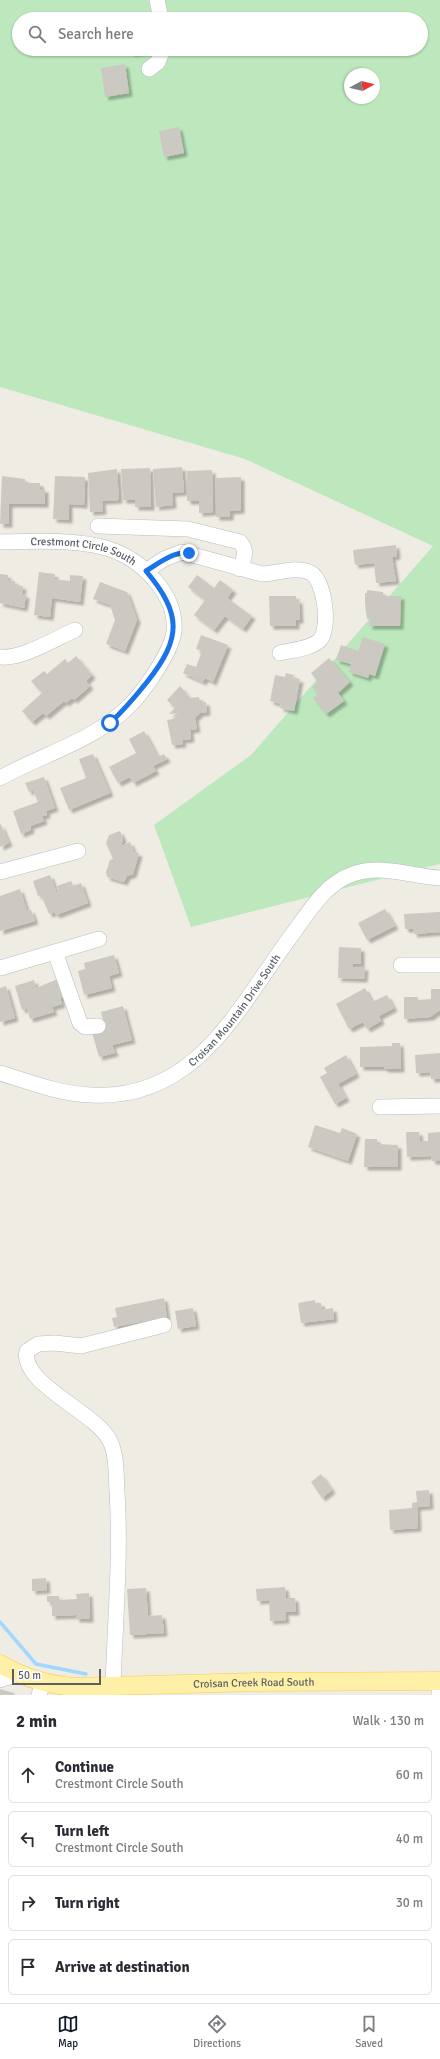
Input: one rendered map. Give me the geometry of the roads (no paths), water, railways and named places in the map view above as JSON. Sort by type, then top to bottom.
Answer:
[{"type":"main road","name":"Croisan Creek Road South","points":[[0,1664],[41,1689],[75,1687],[258,1688],[440,1681]]},
{"type":"street","points":[[157,0],[160,12]]},
{"type":"street","points":[[149,69],[158,62],[160,56]]},
{"type":"street","points":[[98,526],[188,529],[240,542],[244,547],[245,556],[240,569]]},
{"type":"street","name":"Crestmont Circle South","points":[[0,542],[61,542],[107,548],[122,553],[146,571],[160,588],[173,616],[174,631],[170,647],[161,664],[126,709],[110,723],[94,733],[0,778]]},
{"type":"street","points":[[146,571],[164,559],[182,552],[262,574],[272,574],[286,570],[304,570],[312,574],[322,588],[326,626],[319,640],[312,645],[280,653]]},
{"type":"street","points":[[0,656],[10,658],[75,630]]},
{"type":"street","points":[[0,872],[78,851]]},
{"type":"street","name":"Croisan Mountain Drive South","points":[[0,1073],[50,1088],[90,1095],[124,1094],[156,1086],[185,1068],[216,1038],[254,990],[305,916],[330,887],[352,874],[375,870],[440,878]]},
{"type":"street","points":[[0,968],[99,939]]},
{"type":"street","points":[[55,952],[80,1024],[85,1028],[98,1026]]},
{"type":"street","points":[[401,965],[440,964]]},
{"type":"street","points":[[380,1107],[440,1106]]},
{"type":"street","points":[[113,1687],[118,1515],[116,1468],[110,1441],[100,1427],[80,1413],[40,1379],[30,1369],[25,1358],[27,1351],[38,1344],[55,1343],[81,1346],[164,1325]]},
{"type":"street","points":[[0,1680],[18,1674]]},
{"type":"street","points":[[439,1695],[440,1681]]},
{"type":"waterway","points":[[0,1622],[36,1664],[86,1674]]}]
